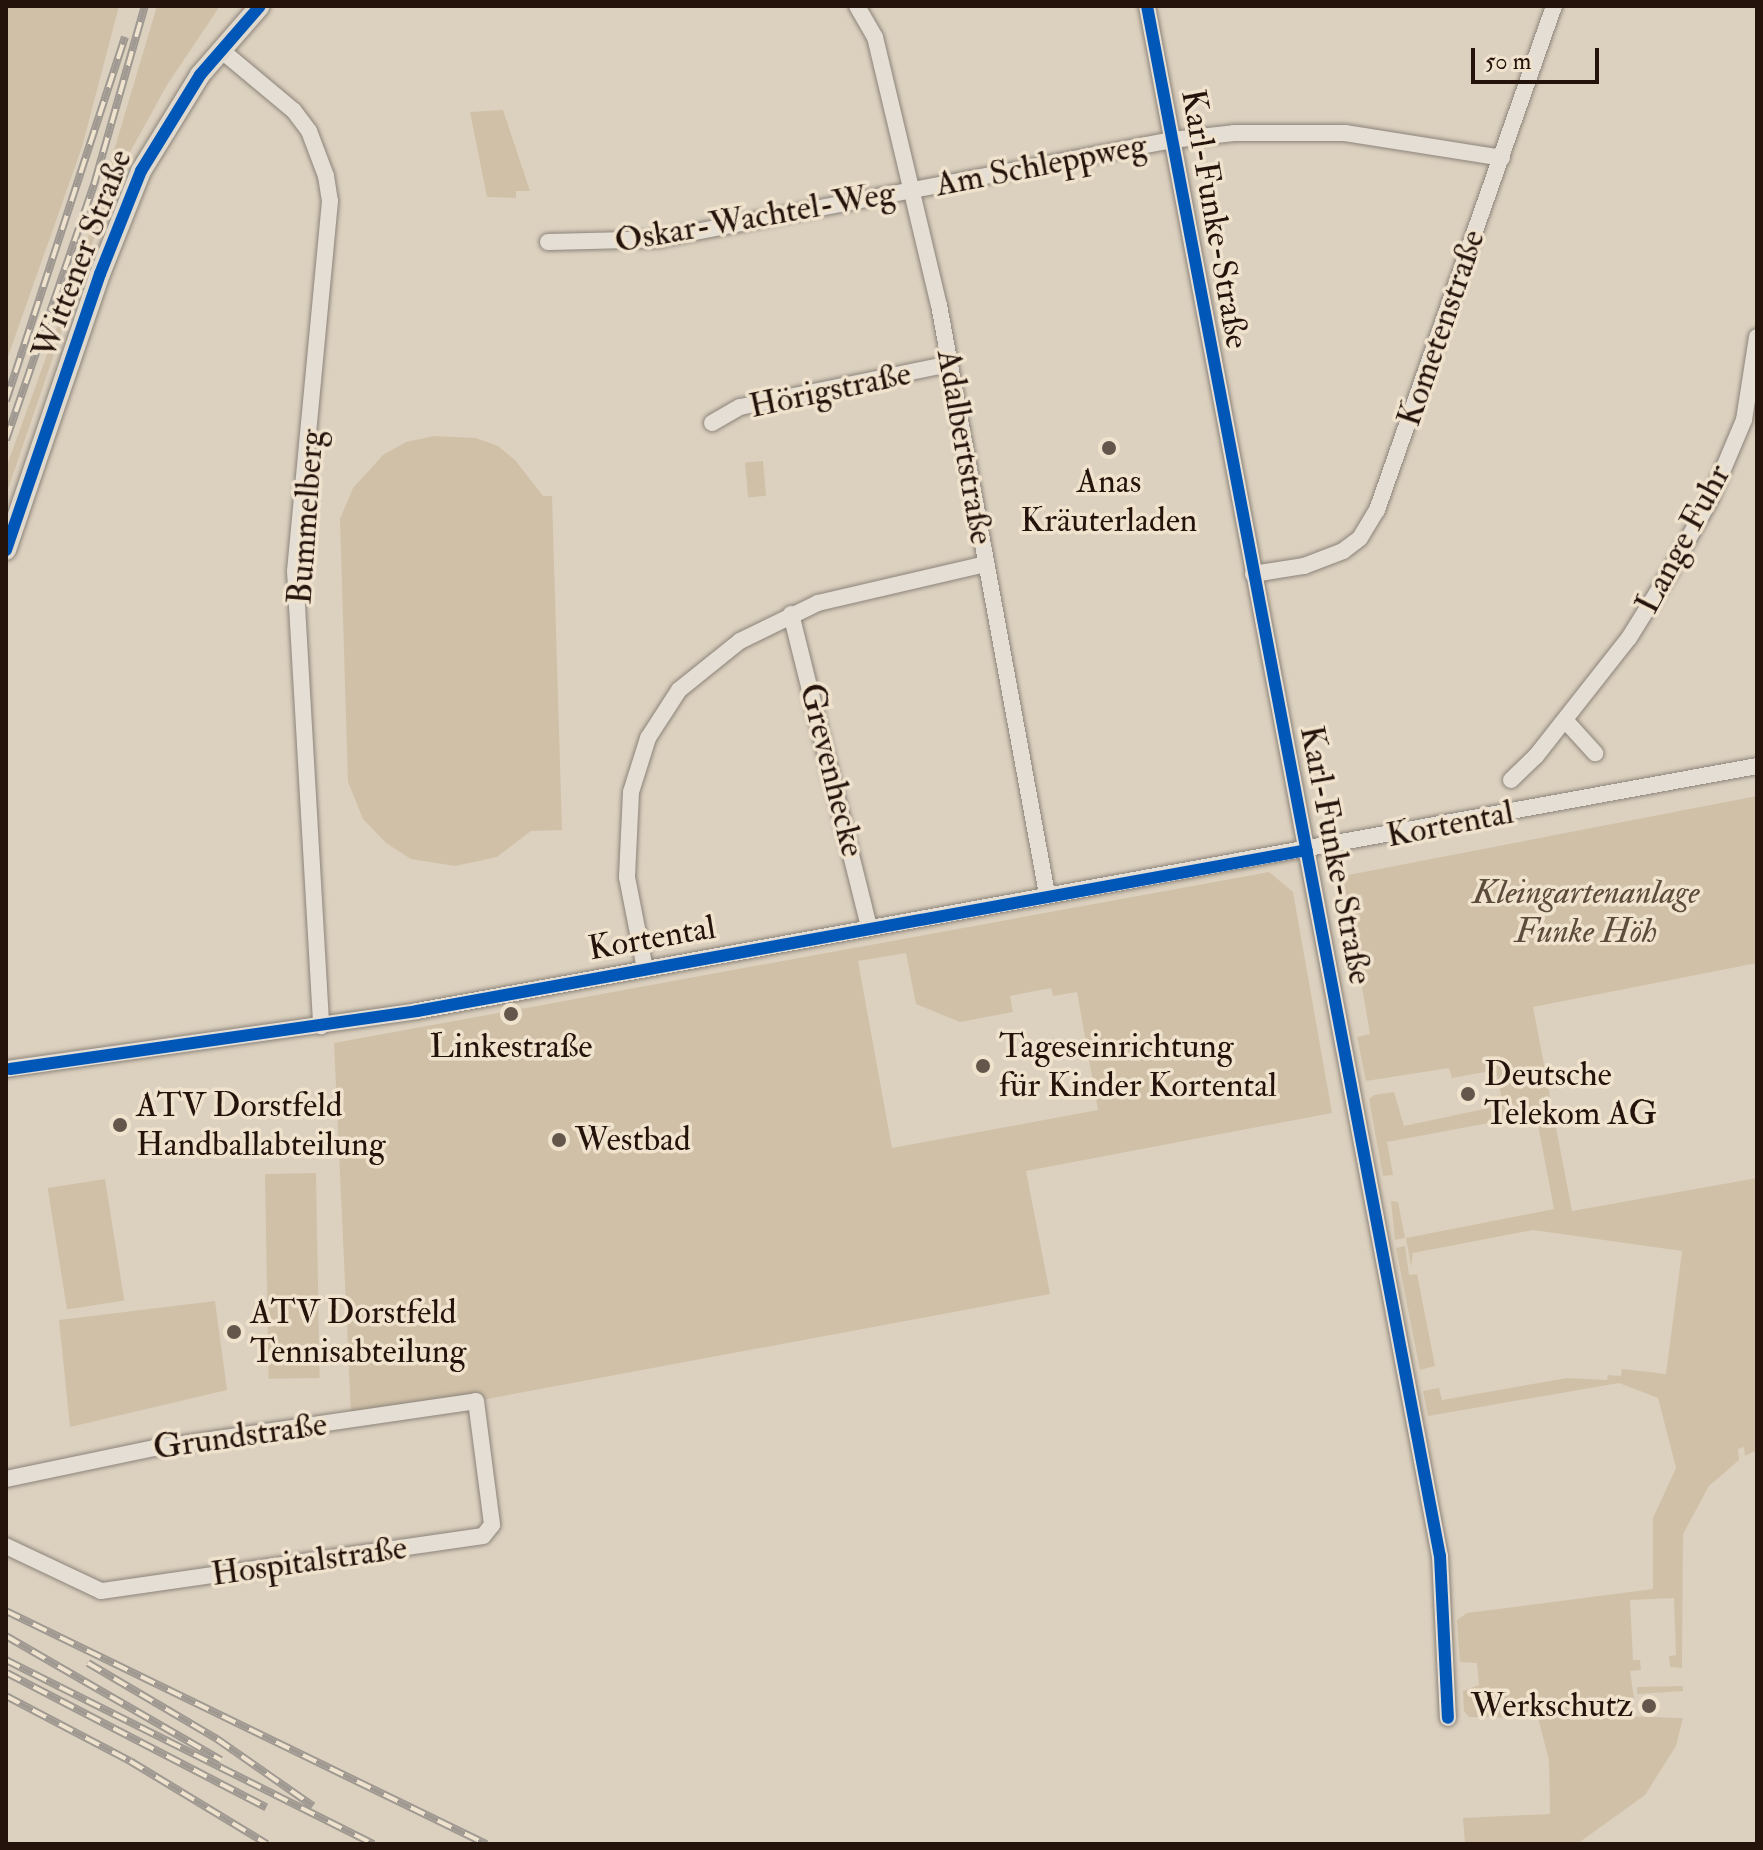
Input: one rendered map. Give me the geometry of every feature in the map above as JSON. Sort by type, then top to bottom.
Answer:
[{"type":"main road","name":"Wittener Straße","points":[[6,550],[121,216],[162,131],[221,50],[260,6]]},
{"type":"street","name":"Adalbertstraße","points":[[857,6],[875,37],[914,190],[950,364],[1047,894]]},
{"type":"street","name":"Karl-Funke-Straße","points":[[1147,6],[1440,1556],[1448,1718]]},
{"type":"street","name":"Kometenstraße","points":[[1253,574],[1304,566],[1343,551],[1360,538],[1377,510],[1554,6]]},
{"type":"street","name":"Bummelberg","points":[[221,50],[294,111],[309,131],[330,201],[295,571],[321,1026]]},
{"type":"street","name":"Am Schleppweg","points":[[914,190],[1172,140],[1274,131],[1345,133],[1502,158]]},
{"type":"street","name":"Oskar-Wachtel-Weg","points":[[548,242],[659,239],[914,190]]},
{"type":"street","name":"Lange Fuhr","points":[[1511,780],[1565,720],[1629,638],[1711,498],[1744,420],[1757,337]]},
{"type":"street","name":"Hörigstraße","points":[[712,423],[740,407],[950,364]]},
{"type":"street","points":[[645,969],[630,903],[626,847],[631,792],[648,738],[665,709],[697,674],[740,641],[791,614],[853,591],[986,564]]},
{"type":"street","name":"Grevenhecke","points":[[791,614],[869,927]]},
{"type":"street","points":[[1565,720],[1595,753]]},
{"type":"street","name":"Kortental","points":[[6,1069],[321,1026],[1307,850],[1757,766]]},
{"type":"street","name":"Grundstraße","points":[[6,1479],[155,1448],[476,1401]]},
{"type":"street","name":"Hospitalstraße","points":[[6,1546],[101,1591],[483,1536],[491,1529],[492,1516],[476,1401]]},
{"type":"green space","points":[[6,6],[119,6],[82,147],[6,362]]},
{"type":"green space","points":[[157,6],[220,6],[167,85],[129,154],[91,246],[6,495],[6,468],[82,258]]},
{"type":"green space","points":[[503,110],[530,191],[516,191],[516,198],[487,197],[470,112]]},
{"type":"green space","points":[[434,436],[476,438],[498,446],[515,460],[543,496],[552,496],[562,830],[531,831],[497,857],[455,866],[411,859],[386,843],[363,819],[348,782],[340,519],[353,488],[383,455],[406,442]]},
{"type":"green space","points":[[763,461],[766,496],[748,497],[745,463]]},
{"type":"green space","name":"Kleingartenanlage Funke Höh","points":[[1757,796],[1757,963],[1533,1007],[1572,1211],[1757,1178],[1757,1450],[1745,1456],[1744,1447],[1738,1449],[1739,1460],[1709,1486],[1683,1534],[1682,1668],[1670,1667],[1669,1656],[1676,1655],[1674,1598],[1630,1600],[1633,1660],[1640,1660],[1641,1670],[1630,1671],[1634,1698],[1617,1699],[1618,1716],[1683,1718],[1676,1746],[1645,1795],[1577,1844],[1465,1844],[1463,1818],[1550,1814],[1549,1760],[1538,1718],[1469,1717],[1464,1711],[1463,1691],[1479,1685],[1477,1663],[1460,1662],[1457,1620],[1467,1613],[1653,1589],[1653,1518],[1676,1468],[1658,1398],[1619,1383],[1428,1416],[1423,1391],[1439,1388],[1442,1400],[1567,1378],[1607,1380],[1608,1375],[1621,1376],[1622,1369],[1666,1374],[1682,1251],[1533,1230],[1413,1253],[1411,1266],[1406,1238],[1554,1209],[1536,1114],[1387,1142],[1393,1175],[1383,1176],[1369,1099],[1374,1095],[1394,1092],[1404,1126],[1503,1105],[1496,1070],[1452,1078],[1449,1068],[1366,1081],[1357,1037],[1370,1034],[1343,876]]},
{"type":"green space","points":[[1269,872],[1293,892],[1332,1113],[1026,1171],[1050,1294],[476,1401],[351,1414],[334,1043]],"holes":[[[906,953],[916,1004],[960,1022],[1013,1012],[1010,996],[1051,988],[1053,996],[1077,992],[1098,1110],[892,1148],[858,961]]]},
{"type":"green space","points":[[316,1173],[320,1378],[269,1379],[265,1174]]},
{"type":"green space","points":[[105,1179],[124,1300],[67,1310],[48,1188]]},
{"type":"green space","points":[[1391,1201],[1398,1202],[1405,1238],[1395,1240]]},
{"type":"green space","points":[[1405,1246],[1409,1275],[1417,1274],[1435,1366],[1420,1370],[1396,1248]]},
{"type":"green space","points":[[215,1301],[227,1390],[70,1427],[59,1320]]},
{"type":"green space","points":[[1683,1686],[1683,1691],[1637,1694],[1637,1687]]},
{"type":"railway","points":[[6,440],[95,181],[145,6]]},
{"type":"railway","points":[[6,401],[125,37]]},
{"type":"railway","points":[[6,1611],[486,1844]]},
{"type":"railway","points":[[6,1636],[221,1760]]},
{"type":"railway","points":[[6,1660],[373,1844]]},
{"type":"railway","points":[[88,1663],[217,1739],[313,1806]]},
{"type":"railway","points":[[7,1673],[266,1807]]},
{"type":"railway","points":[[6,1696],[130,1761],[267,1844]]},
{"type":"cycle path","points":[[6,550],[100,274],[141,171],[200,75],[260,6]]},
{"type":"cycle path","points":[[1147,6],[1440,1556],[1448,1718]]},
{"type":"cycle path","points":[[10,1069],[417,1011],[1307,850]]},
{"type":"place","name":"Anas Kräuterladen","points":[[1109,448]]},
{"type":"place","name":"Linkestraße","points":[[511,1014]]},
{"type":"place","name":"Tageseinrichtung für Kinder Kortental","points":[[983,1066]]},
{"type":"place","name":"Deutsche Telekom AG","points":[[1468,1094]]},
{"type":"place","name":"ATV Dorstfeld Handballabteilung","points":[[120,1125]]},
{"type":"place","name":"Westbad","points":[[559,1140]]},
{"type":"place","name":"ATV Dorstfeld Tennisabteilung","points":[[234,1332]]},
{"type":"place","name":"Werkschutz","points":[[1649,1706]]}]
